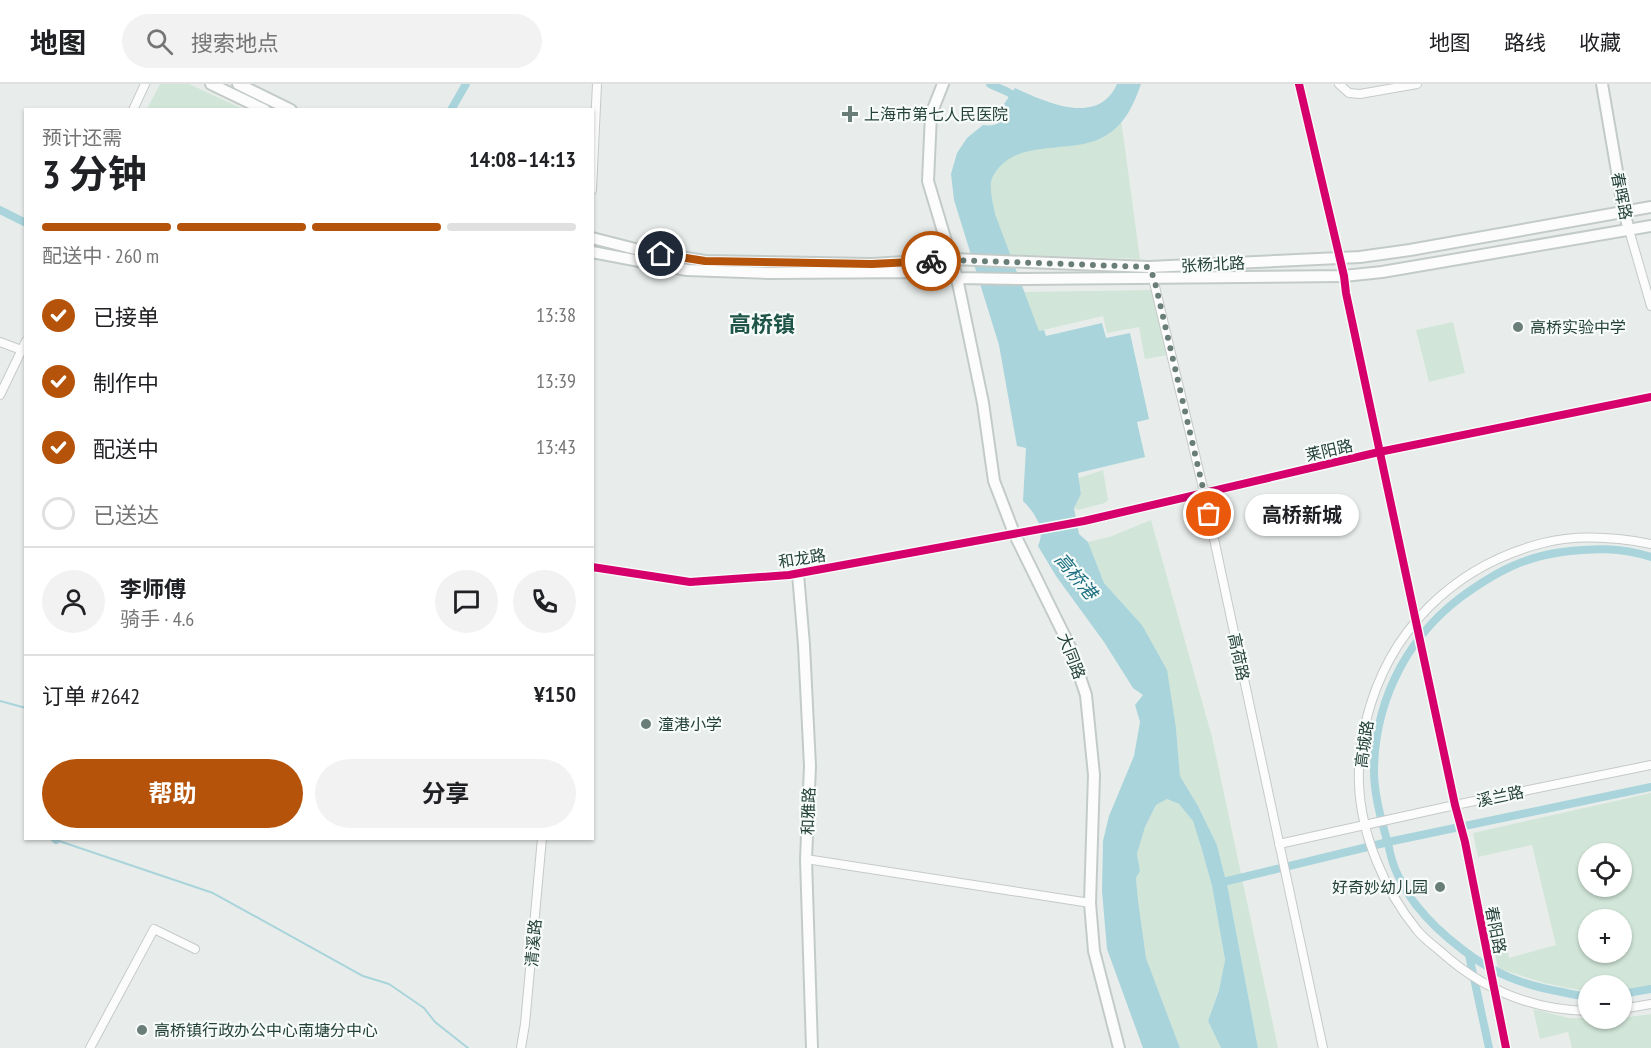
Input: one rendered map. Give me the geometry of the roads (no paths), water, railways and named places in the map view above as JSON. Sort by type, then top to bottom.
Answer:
[{"type":"main road","points":[[211,84],[261,108]]},
{"type":"main road","points":[[238,84],[287,108]]},
{"type":"main road","name":"大同路","points":[[942,84],[931,114],[928,181],[957,278],[983,403],[994,481],[1070,647],[1086,695],[1094,776],[1090,903],[1094,951],[1119,1048]]},
{"type":"main road","name":"春晖路","points":[[1602,84],[1629,231]]},
{"type":"main road","name":"张杨北路","points":[[594,239],[639,250],[705,261],[872,264],[968,260],[1149,267],[1360,257],[1651,207]]},
{"type":"main road","name":"张杨北路","points":[[594,252],[687,270],[768,273],[925,272],[957,278],[1024,279],[1344,276],[1382,272],[1651,226]]},
{"type":"main road","name":"和雅路","points":[[798,574],[802,605],[810,766],[806,859],[812,1048]]},
{"type":"street","points":[[134,108],[145,84]]},
{"type":"street","points":[[594,148],[597,84]]},
{"type":"street","name":"春阳路","points":[[1299,84],[1344,276],[1379,452],[1465,842],[1506,1048]]},
{"type":"street","points":[[1339,84],[1349,93],[1360,94],[1417,84]]},
{"type":"street","name":"春晖路","points":[[1629,231],[1651,306]]},
{"type":"street","name":"高荷路","points":[[1149,267],[1154,278],[1204,492],[1323,1048]]},
{"type":"street","points":[[0,342],[23,350],[0,395]]},
{"type":"street","name":"莱阳路","points":[[1019,532],[1084,520],[1379,452],[1651,397]]},
{"type":"street","name":"和龙路","points":[[594,567],[690,582],[798,574],[1019,532]]},
{"type":"street","name":"高城路","points":[[1578,1010],[1541,1005],[1494,989],[1459,968],[1418,931],[1388,887],[1365,825],[1359,784],[1361,744],[1372,696],[1391,656],[1416,621],[1440,596],[1471,573],[1504,556],[1533,546],[1566,539],[1599,537],[1651,544]]},
{"type":"street","name":"溪兰路","points":[[1279,844],[1651,765]]},
{"type":"street","name":"清溪路","points":[[521,1048],[542,840]]},
{"type":"street","points":[[806,859],[1090,903]]},
{"type":"street","points":[[90,1048],[154,929],[195,949]]},
{"type":"street","points":[[1632,1007],[1651,1004]]},
{"type":"water","name":"高桥港","points":[[1117,84],[1141,84],[1132,106],[1118,126],[1092,142],[1034,150],[1007,160],[997,170],[991,182],[992,198],[995,214],[1039,331],[1044,330],[1046,336],[1102,323],[1106,338],[1130,333],[1149,419],[1137,422],[1145,457],[1078,473],[1081,494],[1074,508],[1079,534],[1088,542],[1104,583],[1142,625],[1167,670],[1176,728],[1180,776],[1217,845],[1228,889],[1258,1048],[1221,1048],[1208,1021],[1219,990],[1225,960],[1212,886],[1202,850],[1193,821],[1179,804],[1167,799],[1156,805],[1145,827],[1137,854],[1140,871],[1136,878],[1146,958],[1180,1048],[1143,1048],[1107,949],[1102,891],[1103,841],[1109,816],[1134,756],[1140,722],[1135,705],[1143,695],[1133,688],[1038,546],[1040,527],[1032,511],[1023,501],[1026,448],[1017,446],[999,345],[954,200],[951,174],[957,153],[967,138],[983,125],[996,124],[1005,117],[1008,109],[1004,104],[1015,88],[1056,104],[1085,108],[1097,105],[1108,97]]},
{"type":"waterway","points":[[452,108],[466,84]]},
{"type":"waterway","points":[[990,84],[1018,99]]},
{"type":"waterway","points":[[0,210],[24,222]]},
{"type":"waterway","points":[[1578,995],[1534,986],[1486,966],[1439,930],[1422,912],[1404,886],[1391,857],[1375,787],[1376,743],[1381,717],[1400,668],[1430,625],[1471,590],[1514,565],[1549,554],[1606,549],[1628,551],[1651,557]]},
{"type":"waterway","points":[[0,701],[24,707]]},
{"type":"waterway","points":[[1219,883],[1388,842],[1651,787]]},
{"type":"waterway","points":[[56,840],[213,893],[363,976],[389,984],[424,1008],[435,1022],[468,1048]]},
{"type":"waterway","points":[[1469,955],[1489,1048]]},
{"type":"waterway","points":[[1632,992],[1651,989]]},
{"type":"place","name":"上海市第七人民医院","points":[[850,114]]},
{"type":"place","name":"高桥实验中学","points":[[1518,327]]},
{"type":"place","name":"高桥新城","points":[[1209,514]]},
{"type":"place","name":"潼港小学","points":[[646,724]]},
{"type":"place","name":"好奇妙幼儿园","points":[[1440,887]]},
{"type":"place","name":"高桥镇行政办公中心南塘分中心","points":[[142,1030]]},
{"type":"district","name":"高桥镇","points":[[762,324]]}]
